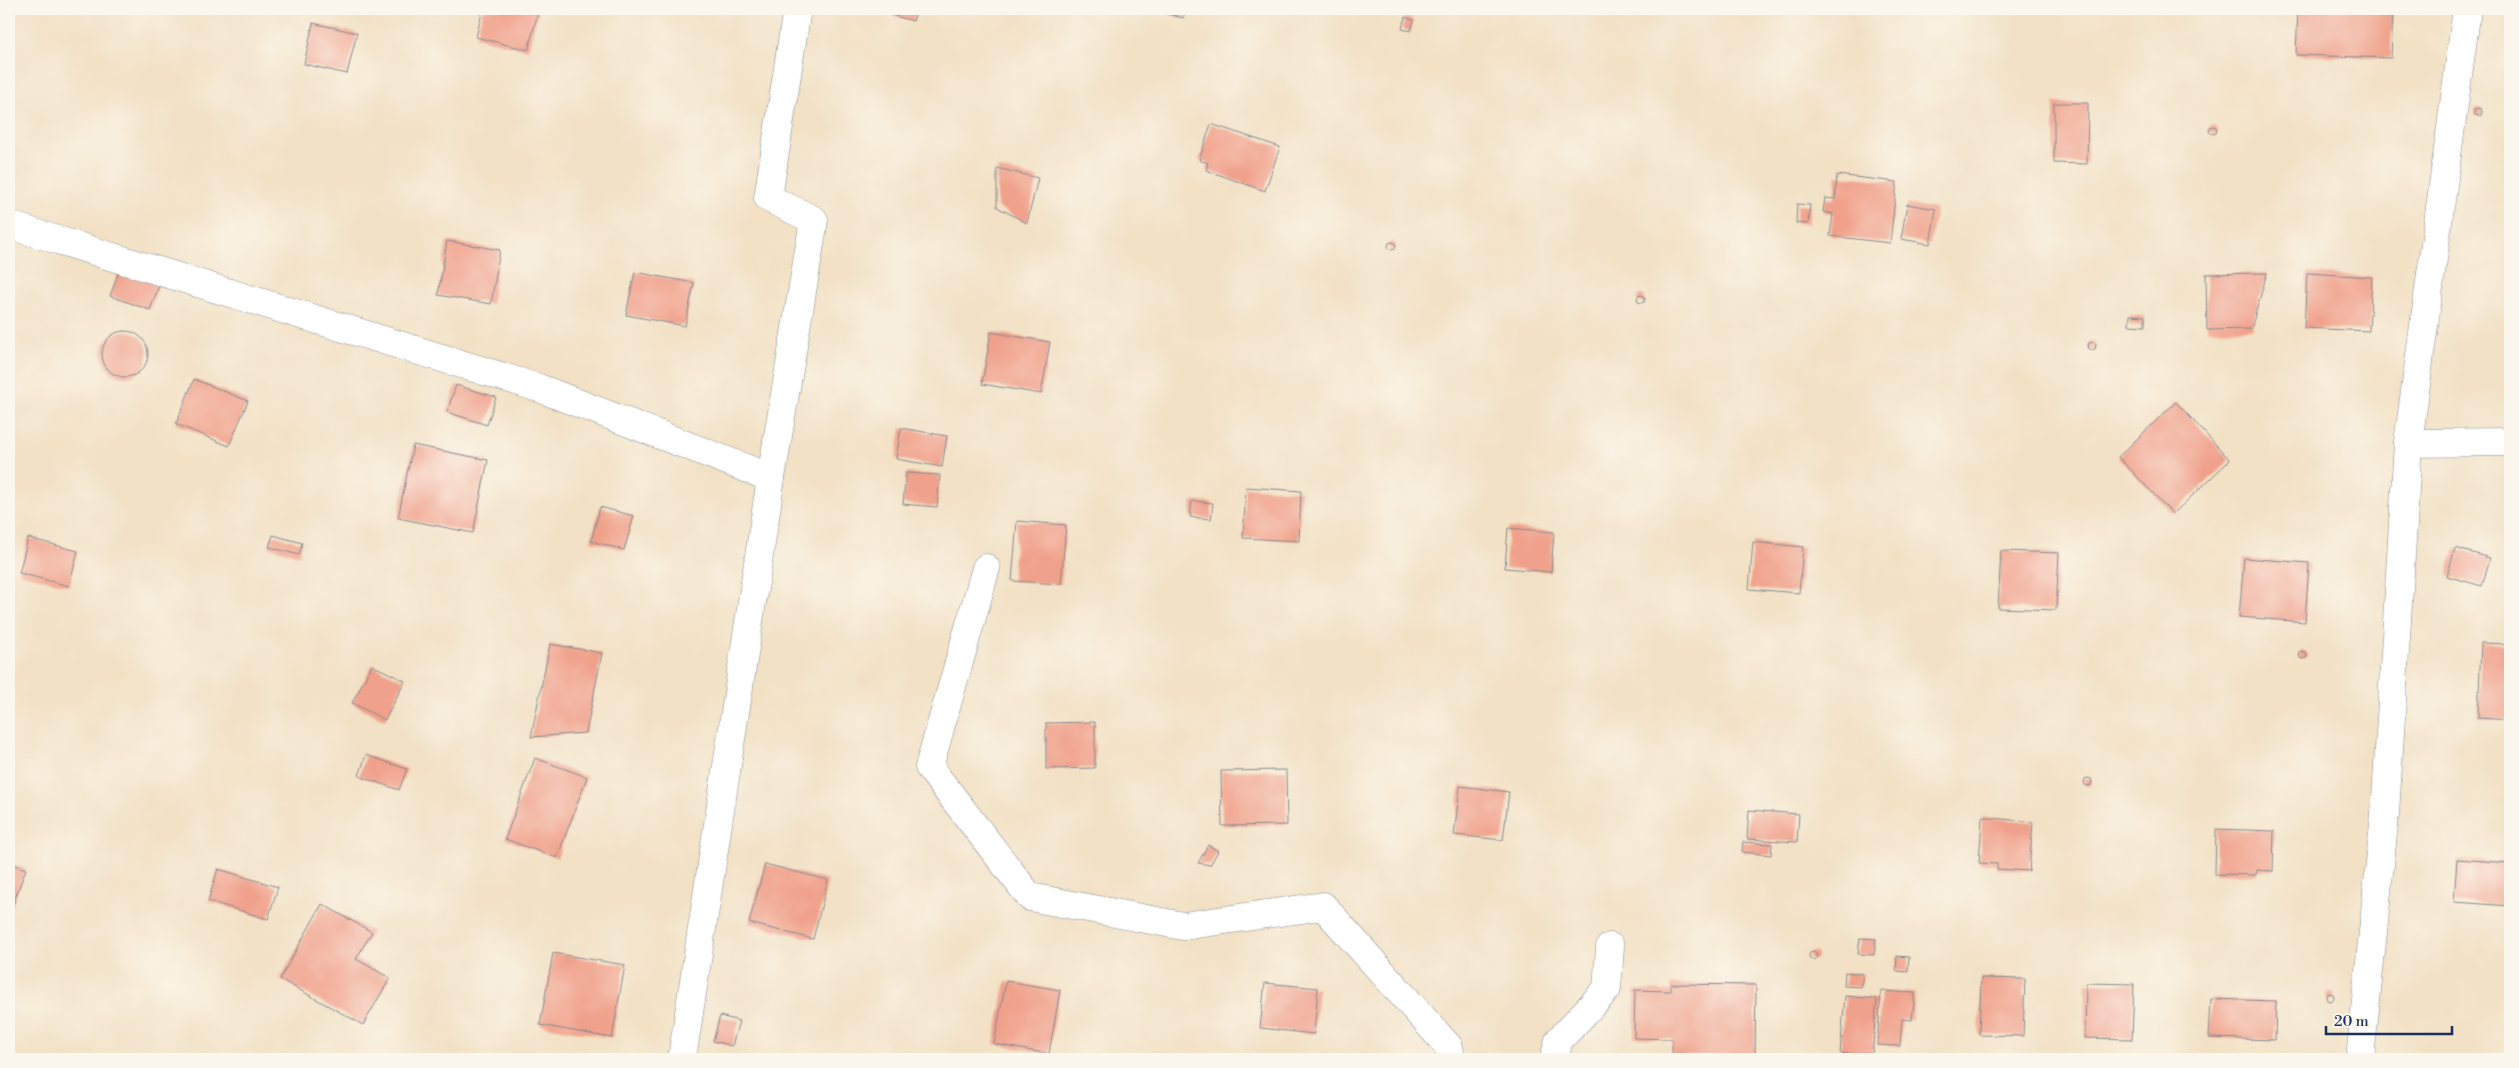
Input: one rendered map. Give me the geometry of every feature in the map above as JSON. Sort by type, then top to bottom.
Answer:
[{"type":"street","points":[[682,1059],[771,478],[814,220],[768,198],[797,9]]},
{"type":"street","points":[[2360,1059],[2385,814],[2408,443],[2468,9]]},
{"type":"street","points":[[9,225],[539,388],[771,478]]},
{"type":"street","points":[[2408,443],[2510,442]]},
{"type":"street","points":[[986,568],[929,767],[1030,897],[1183,926],[1323,906],[1449,1047],[1451,1059]]},
{"type":"street","points":[[1554,1059],[1559,1040],[1607,989],[1610,947]]},
{"type":"building","points":[[483,9],[539,9],[528,50],[476,37]]},
{"type":"building","points":[[869,9],[917,9],[913,21]]},
{"type":"building","points":[[1150,9],[1186,9],[1183,18]]},
{"type":"building","points":[[2298,9],[2393,9],[2391,58],[2296,55]]},
{"type":"building","points":[[1405,17],[1414,20],[1411,31],[1402,29]]},
{"type":"building","points":[[313,23],[357,33],[347,74],[304,64]]},
{"type":"building","points":[[2054,103],[2088,103],[2087,164],[2054,163]]},
{"type":"building","points":[[2478,108],[2482,112],[2478,116],[2474,112]]},
{"type":"building","points":[[1211,124],[1280,147],[1265,191],[1206,170],[1208,163],[1199,160]]},
{"type":"building","points":[[2213,126],[2217,130],[2213,134],[2209,130]]},
{"type":"building","points":[[997,168],[1038,178],[1027,223],[997,207]]},
{"type":"building","points":[[1837,175],[1897,182],[1890,243],[1830,236],[1833,214],[1823,212],[1825,198],[1835,199]]},
{"type":"building","points":[[1797,204],[1810,205],[1808,224],[1796,223]]},
{"type":"building","points":[[1907,204],[1936,209],[1930,244],[1901,239]]},
{"type":"building","points":[[447,241],[500,250],[491,304],[438,295]]},
{"type":"building","points":[[1392,242],[1396,246],[1392,250],[1388,246]]},
{"type":"building","points":[[123,260],[159,285],[150,310],[110,296]]},
{"type":"building","points":[[635,272],[694,283],[685,326],[626,315]]},
{"type":"building","points":[[2267,273],[2251,329],[2207,330],[2206,274]]},
{"type":"building","points":[[2307,273],[2372,277],[2369,331],[2304,328]]},
{"type":"building","points":[[1641,295],[1645,299],[1641,303],[1637,299]]},
{"type":"building","points":[[2130,315],[2145,316],[2145,326],[2129,325]]},
{"type":"building","points":[[125,331],[138,335],[144,341],[148,354],[144,367],[138,373],[125,377],[112,373],[106,367],[102,354],[106,341],[112,335]]},
{"type":"building","points":[[991,332],[1050,342],[1041,394],[982,384]]},
{"type":"building","points":[[2092,342],[2096,346],[2092,350],[2088,346]]},
{"type":"building","points":[[194,379],[248,401],[229,446],[176,424]]},
{"type":"building","points":[[456,385],[496,397],[487,425],[447,412]]},
{"type":"building","points":[[2176,402],[2230,460],[2173,514],[2118,457]]},
{"type":"building","points":[[901,428],[947,436],[942,467],[896,459]]},
{"type":"building","points":[[413,445],[488,460],[473,533],[398,518]]},
{"type":"building","points":[[906,473],[940,475],[937,507],[903,504]]},
{"type":"building","points":[[1246,487],[1301,491],[1299,541],[1243,538]]},
{"type":"building","points":[[1192,501],[1213,503],[1211,519],[1190,517]]},
{"type":"building","points":[[600,507],[634,516],[624,550],[591,541]]},
{"type":"building","points":[[1017,521],[1066,525],[1061,584],[1012,581]]},
{"type":"building","points":[[1508,528],[1554,532],[1551,572],[1505,568]]},
{"type":"building","points":[[273,535],[302,543],[299,555],[269,547]]},
{"type":"building","points":[[28,538],[78,551],[69,586],[19,573]]},
{"type":"building","points":[[1753,542],[1803,547],[1799,593],[1749,589]]},
{"type":"building","points":[[2455,548],[2490,558],[2482,586],[2447,576]]},
{"type":"building","points":[[2001,551],[2059,553],[2056,610],[1998,608]]},
{"type":"building","points":[[2244,558],[2309,563],[2305,622],[2239,617]]},
{"type":"building","points":[[2481,643],[2510,644],[2510,720],[2478,718]]},
{"type":"building","points":[[550,644],[602,653],[586,733],[531,737]]},
{"type":"building","points":[[2303,651],[2307,655],[2303,659],[2299,655]]},
{"type":"building","points":[[372,665],[405,681],[385,720],[352,703]]},
{"type":"building","points":[[1095,722],[1095,768],[1046,769],[1046,723]]},
{"type":"building","points":[[366,755],[407,769],[399,790],[359,776]]},
{"type":"building","points":[[535,758],[587,777],[557,858],[505,839]]},
{"type":"building","points":[[1286,770],[1287,825],[1222,826],[1221,771]]},
{"type":"building","points":[[2088,778],[2092,782],[2088,786],[2084,782]]},
{"type":"building","points":[[1460,786],[1509,792],[1503,840],[1454,835]]},
{"type":"building","points":[[1749,810],[1799,814],[1797,842],[1747,839]]},
{"type":"building","points":[[1982,817],[2033,822],[2029,871],[1997,869],[1997,864],[1979,863]]},
{"type":"building","points":[[2216,829],[2274,831],[2273,871],[2257,870],[2256,875],[2215,874]]},
{"type":"building","points":[[1743,842],[1772,844],[1771,855],[1742,852]]},
{"type":"building","points":[[1208,845],[1218,851],[1210,865],[1198,863]]},
{"type":"building","points":[[2457,859],[2510,863],[2510,906],[2454,902]]},
{"type":"building","points":[[9,863],[26,869],[9,915]]},
{"type":"building","points":[[765,864],[828,880],[813,939],[749,923]]},
{"type":"building","points":[[218,869],[278,887],[268,919],[208,901]]},
{"type":"building","points":[[322,904],[372,932],[356,959],[390,978],[363,1025],[280,979]]},
{"type":"building","points":[[1860,938],[1876,939],[1874,955],[1858,954]]},
{"type":"building","points":[[1813,952],[1817,956],[1813,960],[1809,956]]},
{"type":"building","points":[[553,953],[625,965],[612,1038],[540,1025]]},
{"type":"building","points":[[1897,956],[1909,957],[1908,972],[1896,971]]},
{"type":"building","points":[[1845,972],[1863,974],[1861,987],[1844,986]]},
{"type":"building","points":[[1981,978],[2025,979],[2023,1036],[1979,1035]]},
{"type":"building","points":[[1006,981],[1060,990],[1049,1054],[994,1044]]},
{"type":"building","points":[[1265,983],[1318,988],[1314,1034],[1260,1028]]},
{"type":"building","points":[[2086,983],[2134,984],[2132,1039],[2085,1038]]},
{"type":"building","points":[[1671,984],[1756,985],[1755,1056],[1672,1055],[1672,1039],[1634,1038],[1635,990],[1671,991]]},
{"type":"building","points":[[1881,991],[1915,993],[1912,1020],[1902,1019],[1900,1046],[1877,1045]]},
{"type":"building","points":[[2330,993],[2334,997],[2330,1001],[2326,997]]},
{"type":"building","points":[[1845,996],[1877,999],[1872,1056],[1840,1053]]},
{"type":"building","points":[[2211,999],[2276,1001],[2275,1040],[2209,1038]]},
{"type":"building","points":[[720,1016],[739,1021],[732,1046],[713,1041]]}]
